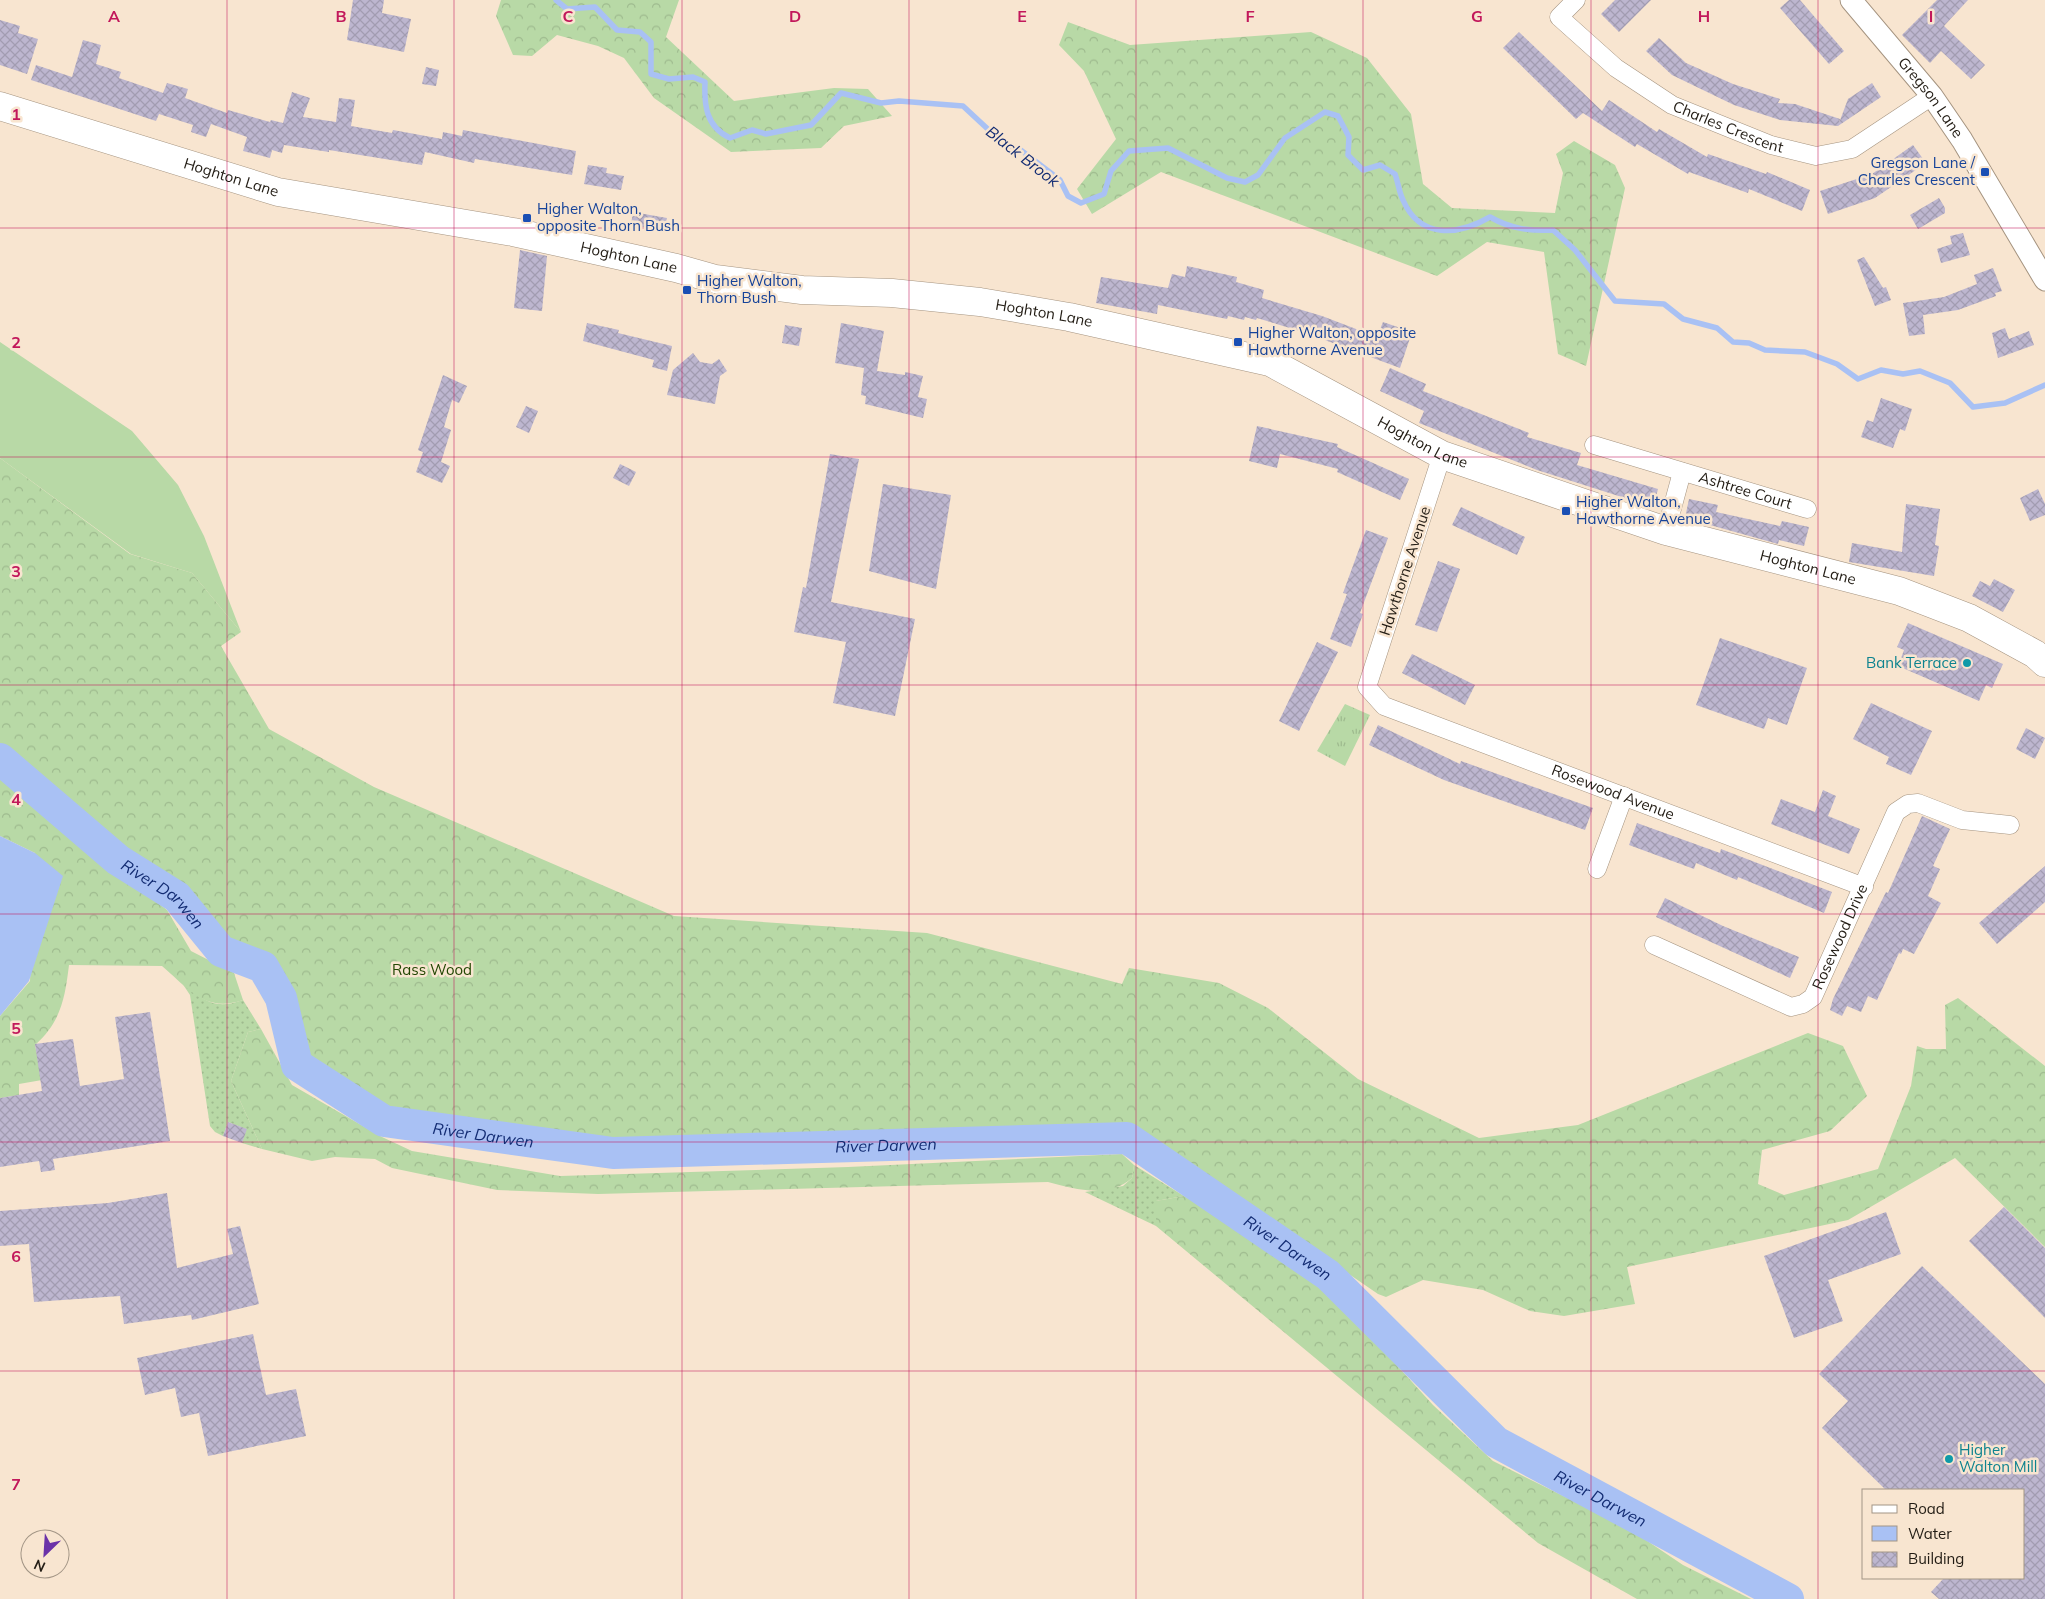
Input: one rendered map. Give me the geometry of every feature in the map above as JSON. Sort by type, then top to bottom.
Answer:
[{"type":"main road","name":"Hoghton Lane","points":[[0,106],[278,192],[513,232],[676,268],[715,280],[802,290],[892,293],[980,302],[1069,318],[1270,362],[1442,455],[1666,531],[1899,591],[1969,618],[2035,654],[2045,662]]},
{"type":"street","name":"Charles Crescent","points":[[1576,0],[1559,17],[1616,68],[1672,105],[1771,145],[1816,156],[1852,150],[1932,96]]},
{"type":"street","name":"Gregson Lane","points":[[1851,0],[1932,96],[1967,147],[2045,280]]},
{"type":"street","name":"Ashtree Court","points":[[1594,445],[1807,509]]},
{"type":"street","name":"Hawthorne Avenue","points":[[1367,688],[1442,455]]},
{"type":"street","name":"Ashtree Court","points":[[1666,531],[1682,472]]},
{"type":"street","name":"Rosewood Avenue","points":[[1367,688],[1384,706],[1864,887]]},
{"type":"street","points":[[1597,869],[1624,796]]},
{"type":"street","name":"Rosewood Drive","points":[[1654,945],[1791,1007],[1803,1004],[1813,997],[1864,887],[1896,812],[1908,804],[1918,803],[1962,820],[2010,825]]},
{"type":"green space","points":[[501,0],[679,0],[666,37],[734,101],[834,88],[868,89],[892,116],[844,126],[821,148],[731,152],[654,98],[624,58],[598,46],[557,35],[532,56],[513,55],[496,16]]},
{"type":"green space","points":[[1068,22],[1130,45],[1311,32],[1367,58],[1411,114],[1423,184],[1452,208],[1555,213],[1563,173],[1556,154],[1574,141],[1615,165],[1625,188],[1586,366],[1558,354],[1544,252],[1487,242],[1437,276],[1161,172],[1092,214],[1077,189],[1116,139],[1084,71],[1059,45]]},
{"type":"green space","points":[[0,342],[132,431],[178,485],[204,536],[241,632],[192,573],[131,554],[0,458]]},
{"type":"green space","name":"Rass Wood","points":[[0,458],[130,554],[192,573],[241,632],[221,646],[269,729],[374,787],[674,916],[927,933],[1122,984],[1129,968],[1219,983],[1268,1008],[1358,1079],[1479,1138],[1578,1125],[1808,1033],[1843,1046],[1867,1096],[1830,1131],[1762,1150],[1758,1184],[1784,1195],[1878,1169],[1911,1086],[1917,1046],[1926,1049],[1946,1049],[1945,1005],[1958,998],[2045,1066],[2045,1247],[1955,1158],[1848,1220],[1627,1267],[1635,1304],[1564,1316],[1530,1311],[1483,1290],[1423,1280],[1386,1297],[1378,1294],[1130,1124],[613,1141],[387,1112],[302,1062],[288,1001],[265,965],[226,947],[180,892],[120,855],[0,751]]},
{"type":"green space","points":[[1345,704],[1370,715],[1345,766],[1317,751]]},
{"type":"green space","points":[[0,769],[113,867],[167,910],[191,951],[234,973],[243,1000],[230,1003],[208,1001],[189,990],[162,966],[69,965],[66,988],[60,1009],[51,1027],[35,1045],[42,1080],[19,1084],[19,1095],[0,1098],[0,1016],[30,981],[35,853],[0,836]]},
{"type":"green space","points":[[182,983],[197,995],[217,1004],[243,1000],[261,1029],[248,1032],[231,1081],[262,1149],[242,1143],[246,1129],[228,1122],[223,1136],[215,1132],[210,1126],[190,995]]},
{"type":"green space","points":[[261,1029],[292,1085],[382,1137],[412,1151],[560,1176],[848,1167],[1122,1154],[1134,1165],[1132,1178],[1113,1188],[1102,1190],[1080,1189],[1048,1182],[598,1194],[497,1190],[392,1168],[375,1159],[335,1157],[312,1161],[262,1149],[231,1081],[248,1032]]},
{"type":"green space","points":[[1134,1165],[1184,1196],[1156,1201],[1156,1226],[1085,1192],[1123,1186],[1132,1178]]},
{"type":"green space","points":[[1184,1196],[1215,1212],[1322,1283],[1433,1405],[1493,1461],[1628,1528],[1683,1565],[1751,1599],[1637,1599],[1538,1543],[1156,1226],[1156,1201]]},
{"type":"water","points":[[0,836],[35,853],[63,876],[29,981],[0,1016]]},
{"type":"building","points":[[353,0],[384,0],[382,13],[411,19],[404,52],[347,40]]},
{"type":"building","points":[[1615,0],[1651,0],[1619,32],[1601,14]]},
{"type":"building","points":[[1789,0],[1800,0],[1844,51],[1829,64],[1780,8]]},
{"type":"building","points":[[1937,0],[1968,0],[1944,26],[1985,65],[1971,79],[1941,51],[1930,63],[1902,35]]},
{"type":"building","points":[[0,20],[20,26],[18,33],[38,39],[27,74],[0,65]]},
{"type":"building","points":[[1519,32],[1602,111],[1609,100],[1657,132],[1659,129],[1707,157],[1708,154],[1766,174],[1767,172],[1810,190],[1802,211],[1749,189],[1748,193],[1689,172],[1688,174],[1637,144],[1635,147],[1583,113],[1576,119],[1503,48]]},
{"type":"building","points":[[1659,38],[1686,63],[1733,84],[1780,99],[1778,103],[1795,104],[1840,119],[1839,123],[1848,99],[1872,83],[1881,97],[1838,126],[1780,120],[1734,105],[1672,75],[1646,51]]},
{"type":"building","points":[[83,40],[101,45],[96,64],[121,72],[119,78],[163,93],[167,83],[188,89],[185,98],[227,113],[228,110],[270,122],[271,120],[283,123],[292,92],[310,98],[303,117],[336,122],[339,98],[355,100],[351,126],[392,133],[393,130],[442,139],[443,132],[462,136],[463,130],[576,151],[572,175],[475,159],[474,163],[425,152],[422,165],[329,150],[329,152],[284,145],[282,153],[272,150],[270,158],[243,151],[247,137],[211,124],[206,137],[191,132],[193,125],[159,114],[156,121],[31,80],[36,65],[72,77]]},
{"type":"building","points":[[426,67],[439,70],[436,86],[422,84]]},
{"type":"building","points":[[1913,145],[1926,163],[1875,198],[1828,214],[1820,191],[1872,174]]},
{"type":"building","points":[[588,165],[607,168],[606,173],[624,176],[621,190],[584,184]]},
{"type":"building","points":[[1939,198],[1945,208],[1945,213],[1918,229],[1910,215]]},
{"type":"building","points":[[633,212],[667,218],[664,231],[631,225]]},
{"type":"building","points":[[1963,233],[1970,255],[1941,263],[1937,249],[1952,244],[1950,236]]},
{"type":"building","points":[[520,250],[547,256],[542,311],[514,308]]},
{"type":"building","points":[[1864,257],[1883,288],[1886,287],[1891,300],[1875,306],[1857,260]]},
{"type":"building","points":[[1187,266],[1237,277],[1236,282],[1264,290],[1262,298],[1322,316],[1377,337],[1383,322],[1412,332],[1400,368],[1306,333],[1257,318],[1256,320],[1245,317],[1244,320],[1228,316],[1227,319],[1158,305],[1157,314],[1096,303],[1101,277],[1168,288],[1172,274],[1185,277]]},
{"type":"building","points":[[1993,268],[2002,291],[1995,293],[1996,296],[1958,310],[1923,315],[1925,334],[1909,336],[1903,303],[1944,297],[1977,284],[1974,275]]},
{"type":"building","points":[[587,323],[619,330],[618,333],[672,346],[667,371],[652,367],[654,360],[583,341]]},
{"type":"building","points":[[841,323],[884,331],[877,371],[905,375],[905,372],[923,376],[918,397],[927,399],[923,418],[865,404],[866,396],[861,395],[864,368],[835,363]]},
{"type":"building","points":[[785,325],[802,328],[799,346],[782,343]]},
{"type":"building","points":[[2005,328],[2009,339],[2029,331],[2034,345],[1998,358],[1992,333]]},
{"type":"building","points":[[693,353],[700,362],[712,364],[719,359],[727,371],[720,376],[715,404],[667,395],[673,370]]},
{"type":"building","points":[[1390,368],[1426,384],[1423,391],[1529,433],[1527,437],[1581,453],[1577,465],[1658,489],[1653,507],[1537,470],[1419,423],[1424,411],[1380,391]]},
{"type":"building","points":[[443,375],[467,386],[459,403],[452,400],[444,427],[451,430],[441,462],[450,466],[442,483],[416,472],[423,452],[418,450]]},
{"type":"building","points":[[1881,398],[1912,409],[1905,431],[1900,429],[1893,448],[1861,437],[1867,420],[1873,422]]},
{"type":"building","points":[[526,406],[538,411],[529,433],[516,427]]},
{"type":"building","points":[[1257,426],[1338,444],[1337,447],[1409,479],[1400,500],[1337,472],[1338,469],[1280,454],[1277,468],[1249,461]]},
{"type":"building","points":[[830,454],[859,459],[831,602],[915,619],[895,716],[833,703],[846,642],[794,632],[803,587],[806,588]]},
{"type":"building","points":[[620,464],[636,472],[629,486],[613,478]]},
{"type":"building","points":[[883,484],[951,495],[936,589],[869,571]]},
{"type":"building","points":[[2038,489],[2045,504],[2045,515],[2030,521],[2020,498]]},
{"type":"building","points":[[1689,499],[1718,505],[1716,512],[1780,526],[1782,521],[1809,527],[1804,546],[1779,540],[1778,544],[1685,518]]},
{"type":"building","points":[[1906,504],[1940,509],[1935,545],[1939,546],[1934,576],[1849,562],[1852,543],[1902,552]]},
{"type":"building","points":[[1461,507],[1525,537],[1517,555],[1452,525]]},
{"type":"building","points":[[1366,530],[1388,538],[1360,613],[1363,614],[1351,647],[1330,639],[1347,594],[1343,593]]},
{"type":"building","points":[[1438,561],[1460,569],[1437,632],[1415,625]]},
{"type":"building","points":[[1994,579],[2015,590],[2003,612],[1972,596],[1980,581],[1990,586]]},
{"type":"building","name":"Bank Terrace","points":[[1908,623],[2003,664],[1992,688],[1986,685],[1979,701],[1898,666],[1904,650],[1897,647]]},
{"type":"building","points":[[1720,638],[1807,668],[1787,725],[1768,718],[1764,729],[1696,705]]},
{"type":"building","points":[[1317,642],[1338,652],[1299,731],[1279,721]]},
{"type":"building","points":[[1412,654],[1475,685],[1465,705],[1402,673]]},
{"type":"building","points":[[1871,703],[1932,731],[1911,775],[1886,764],[1889,757],[1853,739]]},
{"type":"building","points":[[1378,725],[1460,764],[1461,761],[1593,808],[1585,830],[1444,780],[1369,745]]},
{"type":"building","points":[[2026,728],[2045,738],[2035,759],[2016,749]]},
{"type":"building","points":[[1823,790],[1836,796],[1828,816],[1860,829],[1849,854],[1771,824],[1781,799],[1815,812]]},
{"type":"building","points":[[1922,816],[1950,829],[1933,866],[1940,869],[1928,896],[1941,903],[1914,954],[1903,949],[1901,954],[1899,953],[1877,1000],[1868,996],[1861,1012],[1847,1006],[1842,1016],[1830,1010],[1833,999],[1886,892],[1888,893]]},
{"type":"building","points":[[1637,823],[1720,853],[1721,849],[1832,892],[1824,913],[1738,877],[1737,880],[1696,863],[1694,869],[1629,845]]},
{"type":"building","points":[[2045,866],[2045,902],[1997,944],[1979,923]]},
{"type":"building","points":[[1665,898],[1723,926],[1799,957],[1790,978],[1656,917]]},
{"type":"building","points":[[150,1012],[170,1141],[53,1159],[55,1170],[41,1172],[39,1161],[0,1167],[0,1098],[42,1091],[35,1044],[73,1039],[80,1086],[124,1079],[115,1017]]},
{"type":"building","points":[[228,1122],[247,1129],[242,1143],[223,1136]]},
{"type":"building","points":[[167,1193],[177,1268],[233,1254],[227,1229],[240,1226],[259,1304],[192,1320],[191,1315],[124,1324],[120,1296],[34,1302],[29,1244],[0,1246],[0,1211],[108,1203]]},
{"type":"building","points":[[2004,1207],[2045,1248],[2045,1318],[1969,1241]]},
{"type":"building","points":[[1886,1212],[1901,1254],[1828,1280],[1843,1321],[1794,1338],[1764,1256]]},
{"type":"building","name":"Higher Walton Mill","points":[[1922,1266],[2045,1384],[2045,1599],[1939,1599],[1931,1592],[1943,1579],[2025,1579],[2025,1489],[1885,1489],[1822,1428],[1848,1401],[1819,1374]]},
{"type":"building","points":[[253,1334],[266,1395],[296,1389],[306,1436],[208,1456],[199,1413],[181,1417],[175,1388],[145,1395],[137,1358]]},
{"type":"waterway","name":"Black Brook","points":[[556,0],[567,9],[595,7],[617,30],[640,32],[651,42],[651,74],[669,79],[693,77],[705,82],[706,107],[711,122],[730,138],[752,130],[766,134],[811,125],[841,93],[881,103],[899,101],[963,106],[1006,146],[1018,148],[1060,180],[1068,196],[1081,203],[1104,194],[1111,171],[1129,151],[1168,148],[1227,178],[1245,182],[1258,175],[1285,138],[1325,112],[1338,116],[1349,137],[1348,155],[1363,170],[1380,165],[1395,174],[1400,194],[1410,213],[1419,222],[1430,228],[1453,230],[1466,228],[1490,217],[1520,228],[1553,230],[1575,250],[1615,301],[1664,304],[1683,319],[1717,328],[1733,342],[1749,343],[1765,350],[1805,352],[1837,364],[1858,379],[1881,370],[1903,374],[1920,371],[1950,383],[1973,407],[2005,403],[2045,385]]},
{"type":"waterway","name":"River Darwen","points":[[0,759],[118,860],[177,897],[221,951],[263,967],[281,998],[297,1065],[384,1121],[613,1153],[1127,1138],[1328,1275],[1496,1442],[1788,1599]]},
{"type":"place","name":"Gregson Lane / Charles Crescent","points":[[1985,172]]},
{"type":"place","name":"Higher Walton, opposite Thorn Bush","points":[[527,218]]},
{"type":"place","name":"Higher Walton, Thorn Bush","points":[[687,290]]},
{"type":"place","name":"Higher Walton, opposite Hawthorne Avenue","points":[[1238,342]]},
{"type":"place","name":"Higher Walton, Hawthorne Avenue","points":[[1566,511]]},
{"type":"place","name":"Bank Terrace","points":[[1967,663]]},
{"type":"place","name":"Higher Walton Mill","points":[[1949,1459]]}]
